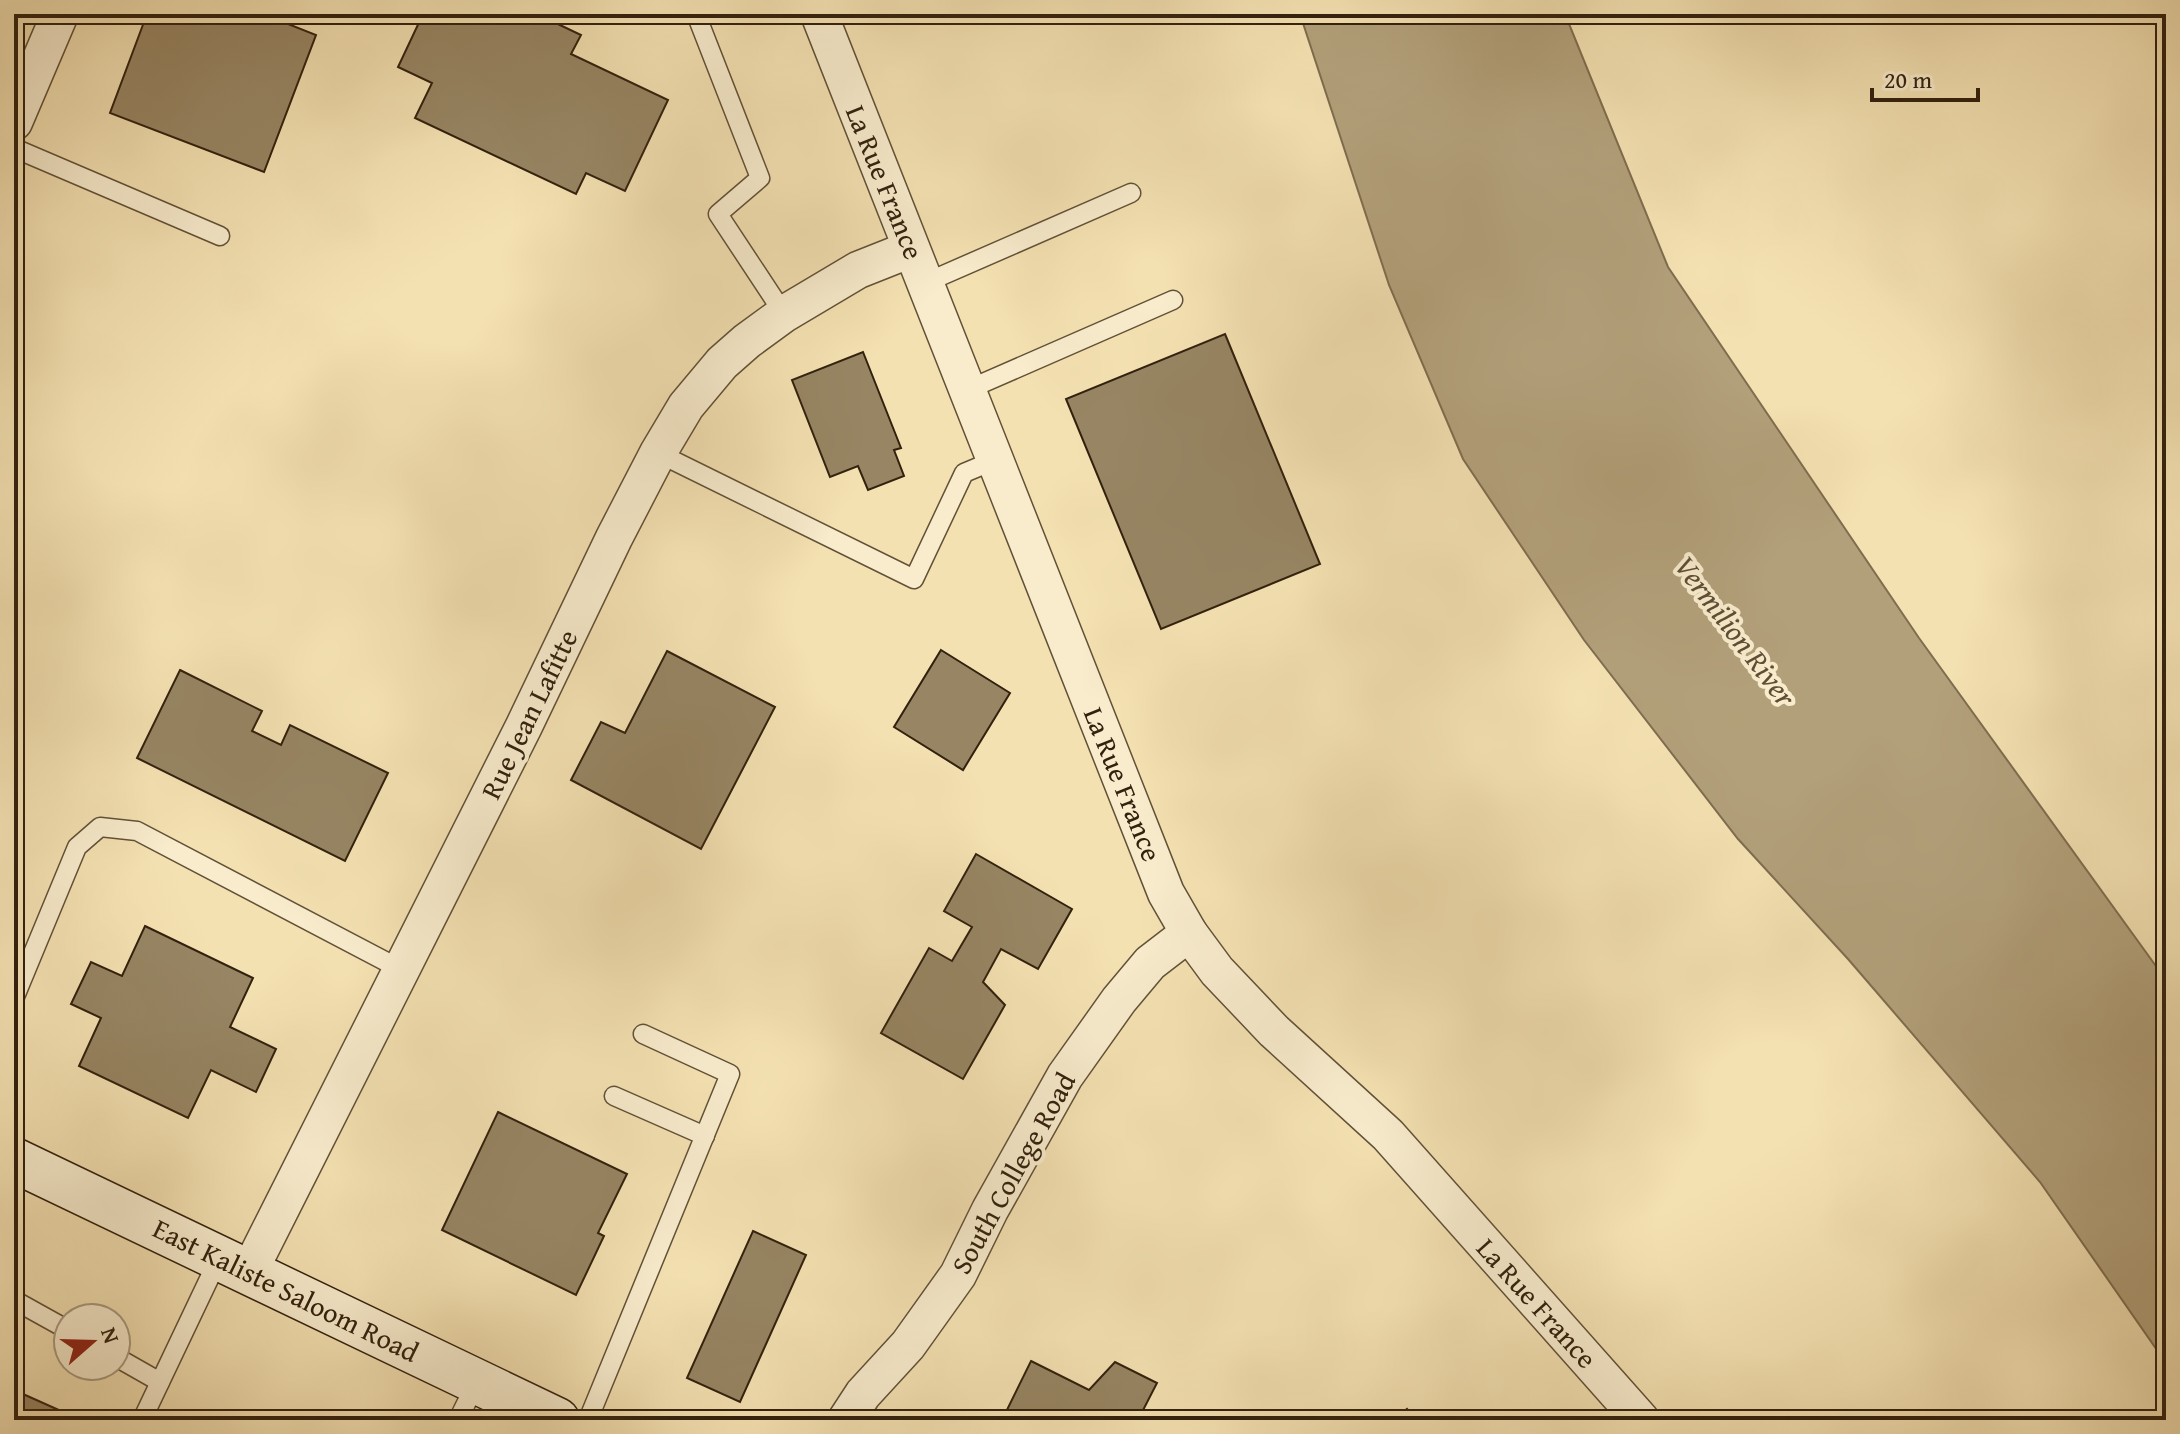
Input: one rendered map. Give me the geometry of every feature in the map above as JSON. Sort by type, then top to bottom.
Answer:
[{"type":"main road","name":"East Kaliste Saloom Road","points":[[14,1160],[557,1420]]},
{"type":"street","points":[[14,122],[60,14]]},
{"type":"street","name":"La Rue France","points":[[819,14],[1166,893],[1189,933],[1217,971],[1274,1031],[1388,1135],[1641,1420]]},
{"type":"street","name":"Rue Jean Lafitte","points":[[234,1265],[402,970],[658,453],[686,406],[722,363],[784,314],[858,270],[911,249]]},
{"type":"street","name":"South College Road","points":[[846,1420],[863,1394],[908,1345],[958,1275],[990,1210],[1065,1076],[1119,1000],[1150,963],[1189,933]]},
{"type":"lane","points":[[693,16],[760,178],[718,214],[784,314]]},
{"type":"lane","points":[[14,148],[220,236]]},
{"type":"lane","points":[[925,283],[1131,193]]},
{"type":"lane","points":[[967,390],[1173,300]]},
{"type":"lane","points":[[658,453],[914,579],[964,473],[995,460]]},
{"type":"lane","points":[[14,999],[77,847],[100,827],[137,831],[402,970]]},
{"type":"lane","points":[[588,1420],[730,1074],[643,1034]]},
{"type":"lane","points":[[614,1096],[705,1136]]},
{"type":"lane","points":[[142,1420],[160,1382],[234,1265]]},
{"type":"lane","points":[[14,1300],[52,1321]]},
{"type":"lane","points":[[132,1366],[160,1382]]},
{"type":"lane","points":[[458,1420],[477,1381]]},
{"type":"water","name":"Vermilion River","points":[[1300,14],[1565,14],[1668,267],[1919,638],[2166,980],[2166,1363],[2040,1182],[1848,959],[1738,839],[1584,640],[1463,459],[1389,285]]},
{"type":"building","points":[[147,14],[263,14],[316,35],[264,172],[110,113]]},
{"type":"building","points":[[423,14],[537,14],[581,35],[571,54],[668,100],[625,191],[586,173],[576,194],[415,118],[432,83],[398,67]]},
{"type":"building","points":[[1225,334],[1320,564],[1161,629],[1066,399]]},
{"type":"building","points":[[863,352],[901,448],[894,450],[904,476],[868,490],[858,466],[830,477],[792,380]]},
{"type":"building","points":[[941,650],[1010,693],[963,770],[894,727]]},
{"type":"building","points":[[667,651],[775,707],[701,849],[571,780],[601,722],[625,733]]},
{"type":"building","points":[[180,670],[262,711],[252,731],[281,745],[290,725],[388,773],[345,861],[137,758]]},
{"type":"building","points":[[976,854],[1072,909],[1038,969],[1001,949],[983,982],[1005,1005],[963,1079],[881,1033],[929,948],[952,961],[972,927],[944,911]]},
{"type":"building","points":[[145,926],[253,978],[230,1027],[276,1049],[256,1092],[211,1070],[188,1118],[79,1066],[101,1018],[71,1004],[91,962],[122,976]]},
{"type":"building","points":[[498,1112],[627,1174],[598,1233],[604,1236],[576,1295],[442,1230]]},
{"type":"building","points":[[753,1231],[806,1255],[740,1402],[687,1378]]},
{"type":"building","points":[[1031,1361],[1089,1390],[1115,1362],[1157,1383],[1140,1416],[1149,1420],[1002,1420]]},
{"type":"building","points":[[14,1390],[70,1415],[67,1420],[14,1420]]},
{"type":"building","points":[[1407,1409],[1416,1420],[1393,1420]]}]
